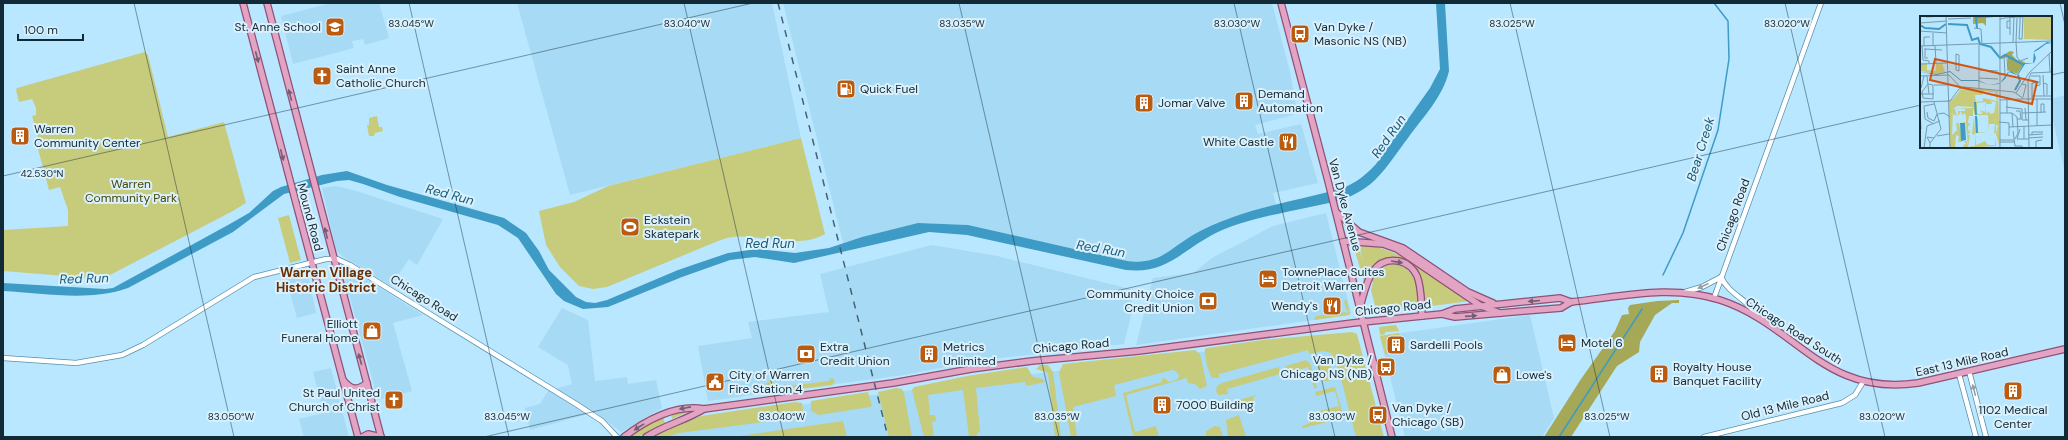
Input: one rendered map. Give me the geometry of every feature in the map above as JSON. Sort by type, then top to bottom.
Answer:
[{"type":"main road","name":"Mound Road","points":[[243,3],[310,262],[358,437]]},
{"type":"main road","name":"Mound Road","points":[[267,3],[381,437]]},
{"type":"main road","name":"Van Dyke Avenue","points":[[1280,3],[1328,181],[1392,437]]},
{"type":"main road","points":[[1336,212],[1359,232],[1403,248],[1468,292],[1480,299],[1496,304]]},
{"type":"main road","points":[[1343,241],[1383,244],[1397,249],[1481,306],[1500,313]]},
{"type":"main road","points":[[1360,308],[1367,282],[1373,270],[1386,262],[1396,261],[1411,268],[1418,277],[1422,316]]},
{"type":"main road","name":"Chicago Road","points":[[1442,314],[1456,317],[1561,308],[1570,302],[1657,292],[1685,292],[1714,298]]},
{"type":"main road","name":"Chicago Road","points":[[624,437],[644,424],[667,413],[693,407],[704,408],[898,382],[971,369],[1055,358],[1134,352],[1364,322],[1442,314],[1455,309],[1496,304],[1560,298],[1570,302]]},
{"type":"main road","name":"Chicago Road South","points":[[1714,298],[1737,307],[1757,318],[1829,368],[1862,382]]},
{"type":"main road","name":"East 13 Mile Road","points":[[1862,382],[1902,386],[2065,349]]},
{"type":"main road","points":[[342,378],[350,388],[360,389],[367,383]]},
{"type":"main road","name":"Chicago Road","points":[[646,437],[670,424],[695,414],[704,408]]},
{"type":"main road","points":[[362,437],[368,434],[381,437]]},
{"type":"street","name":"Chicago Road","points":[[1714,298],[1821,3]]},
{"type":"street","name":"Chicago Road","points":[[333,258],[350,265],[576,404],[599,419],[617,437]]},
{"type":"street","points":[[3,358],[76,363],[122,355],[143,345],[247,280],[310,262],[333,258]]},
{"type":"street","points":[[1685,292],[1702,287],[1722,277],[1727,287],[1755,312],[1757,318]]},
{"type":"street","points":[[1969,371],[1986,437]]},
{"type":"street","points":[[1959,374],[1976,437]]},
{"type":"street","name":"Old 13 Mile Road","points":[[1704,437],[1846,401],[1855,395],[1862,382]]},
{"type":"street","points":[[1973,428],[1983,426]]},
{"type":"shaded area","name":"St. Anne School","points":[[331,3],[379,3],[389,38],[365,45],[363,39],[352,41],[354,48],[293,64],[281,16]]},
{"type":"shaded area","points":[[517,3],[772,3],[801,138],[570,195]]},
{"type":"shaded area","points":[[783,3],[1272,3],[1290,72],[1297,111],[1293,115],[1255,125],[1258,134],[1301,124],[1318,183],[1273,193],[1276,205],[1226,220],[1150,262],[1127,261],[968,225],[918,223],[843,243]]},
{"type":"shaded area","name":"Red Run","points":[[1436,3],[1445,3],[1449,71],[1446,80],[1432,106],[1376,179],[1369,185],[1345,199],[1259,218],[1226,228],[1200,242],[1172,261],[1152,269],[1126,270],[967,235],[929,232],[794,263],[755,257],[730,260],[682,277],[608,307],[583,309],[564,301],[556,294],[518,238],[498,225],[400,197],[349,180],[337,181],[284,194],[233,232],[128,288],[98,295],[82,296],[3,291],[3,283],[105,289],[113,288],[249,213],[273,191],[281,187],[322,175],[347,171],[387,185],[504,218],[526,233],[539,251],[549,270],[576,297],[586,302],[595,303],[607,300],[678,270],[728,253],[757,249],[795,253],[829,248],[862,237],[918,223],[968,225],[1127,261],[1147,261],[1163,255],[1193,235],[1210,226],[1247,212],[1343,188],[1357,181],[1369,172],[1430,88],[1440,69]]},
{"type":"shaded area","points":[[2065,95],[2065,173],[2052,115],[2052,99]]},
{"type":"shaded area","points":[[336,186],[443,219],[417,265],[409,259],[391,286],[342,256],[336,250],[322,188]]},
{"type":"shaded area","points":[[1326,213],[1351,313],[1349,315],[1136,345],[1153,278],[1193,273],[1212,258],[1273,226]]},
{"type":"shaded area","points":[[932,245],[997,256],[1130,289],[1133,308],[1124,344],[975,361],[904,375],[708,401],[698,346],[752,338],[748,322],[829,312],[820,274]]},
{"type":"shaded area","points":[[349,268],[423,315],[393,323],[412,391],[378,400],[344,276]]},
{"type":"shaded area","points":[[304,269],[307,270],[316,313],[297,318],[285,274]]},
{"type":"shaded area","points":[[562,308],[588,320],[595,381],[627,377],[628,384],[656,380],[662,408],[621,432],[595,412],[530,430],[525,408],[540,404],[548,391],[572,384],[568,365],[538,347]]},
{"type":"shaded area","points":[[1530,315],[1554,418],[1542,437],[1405,437],[1380,336]]},
{"type":"shaded area","points":[[1354,334],[1381,437],[654,437],[692,419],[1269,343]]},
{"type":"shaded area","points":[[331,368],[349,437],[304,437],[299,419],[324,413],[313,372]]},
{"type":"green space","name":"Warren Community Park","points":[[145,52],[148,55],[168,137],[224,122],[246,203],[110,275],[90,278],[3,271],[3,230],[68,226],[68,210],[60,187],[49,190],[38,149],[41,148],[32,116],[36,115],[36,108],[32,99],[19,102],[16,90],[17,88]]},
{"type":"green space","points":[[377,116],[379,127],[382,127],[383,131],[375,133],[374,136],[369,136],[367,125],[369,125],[369,118]]},
{"type":"green space","points":[[801,138],[825,234],[814,239],[791,241],[729,237],[607,287],[593,289],[579,286],[560,267],[546,245],[539,211],[574,202],[608,186]]},
{"type":"green space","points":[[289,215],[301,260],[290,263],[278,218]]},
{"type":"green space","points":[[1353,244],[1357,244],[1365,268],[1364,282]]},
{"type":"green space","points":[[1359,244],[1374,246],[1403,257],[1470,301],[1424,307],[1423,286],[1420,274],[1414,266],[1408,261],[1392,257],[1377,263],[1366,276]]},
{"type":"green space","points":[[1396,264],[1408,270],[1416,281],[1419,294],[1418,307],[1377,313],[1371,290],[1373,282],[1371,280],[1375,273],[1381,268]]},
{"type":"green space","points":[[1346,299],[1350,314],[1349,315],[1314,320],[1316,316],[1346,312],[1347,314],[1349,311],[1347,311],[1344,302]]},
{"type":"green space","points":[[1679,300],[1679,303],[1672,303],[1655,315],[1640,342],[1639,352],[1617,366],[1571,437],[1544,437],[1581,379],[1615,331],[1622,315],[1629,314],[1628,308],[1630,305],[1657,301]]},
{"type":"green space","points":[[1396,325],[1399,331],[1385,332],[1385,334],[1380,335],[1379,327]]},
{"type":"green space","points":[[1352,332],[1357,334],[1384,437],[1356,437],[1337,363],[1331,353],[1323,351],[1309,354],[1308,350],[1219,374],[1219,378],[1212,378],[1206,360],[1205,349],[1207,348],[1262,340]]},
{"type":"green space","points":[[1399,333],[1400,337],[1387,340],[1390,351],[1385,355],[1380,336]]},
{"type":"green space","points":[[1195,350],[1200,354],[1207,386],[1200,389],[1195,384],[1188,383],[1187,378],[1126,395],[1135,432],[1156,426],[1159,437],[1138,437],[1133,435],[1123,393],[1162,382],[1162,379],[1164,378],[1169,382],[1178,379],[1179,375],[1176,371],[1172,370],[1114,385],[1116,396],[1073,407],[1077,437],[1071,437],[1059,372],[1063,364]]},
{"type":"green space","points":[[1321,358],[1327,358],[1334,375],[1329,381],[1323,381],[1317,365]]},
{"type":"green space","points":[[1306,360],[1311,365],[1317,388],[1314,388],[1308,367],[1285,374],[1286,366]]},
{"type":"green space","points":[[1040,365],[1048,365],[1053,372],[1061,437],[1055,437],[1048,373],[1036,369]]},
{"type":"green space","points":[[1027,367],[1033,377],[1043,379],[1045,382],[1026,386],[1025,382],[976,388],[980,432],[977,433],[977,437],[969,437],[963,390],[928,395],[930,415],[935,415],[936,421],[932,422],[934,437],[924,437],[912,390],[914,387],[967,376]]},
{"type":"green space","points":[[1279,367],[1280,374],[1227,389],[1228,394],[1219,395],[1216,392],[1217,386],[1222,383]]},
{"type":"green space","points":[[831,378],[834,379],[835,382],[832,385],[785,391],[782,387],[785,384],[788,386],[829,381]]},
{"type":"green space","points":[[770,381],[778,385],[779,389],[776,393],[768,393],[766,384]]},
{"type":"green space","points":[[1335,387],[1344,418],[1303,428],[1302,426],[1310,423],[1307,414],[1339,406],[1335,391],[1316,396],[1315,392]]},
{"type":"green space","points":[[896,388],[902,389],[904,393],[912,437],[889,437],[878,392]]},
{"type":"green space","points":[[868,392],[872,406],[870,407],[819,415],[811,411],[811,401]]},
{"type":"green space","points":[[1257,395],[1253,398],[1254,403],[1239,407],[1238,405],[1232,406],[1232,410],[1225,412],[1221,408],[1222,401],[1230,398],[1231,402]]},
{"type":"green space","points":[[795,402],[802,403],[803,411],[801,416],[796,418],[679,433],[666,437],[652,437],[669,428],[701,416]]},
{"type":"green space","points":[[693,410],[672,419],[671,414]]},
{"type":"green space","points":[[1239,415],[1246,437],[1228,437],[1226,420]]},
{"type":"green space","points":[[663,417],[665,423],[638,437],[628,437],[647,424]]},
{"type":"green space","points":[[843,421],[847,437],[732,437]]},
{"type":"green space","points":[[1215,426],[1220,427],[1223,437],[1206,437],[1206,431]]},
{"type":"waterway","name":"Bear Creek","points":[[1663,275],[1683,233],[1718,130],[1729,59],[1728,21],[1714,3]]},
{"type":"waterway","name":"Bear Creek","points":[[1559,437],[1642,309]]},
{"type":"railway","points":[[778,3],[888,437]]},
{"type":"place","name":"St. Anne School","points":[[335,27]]},
{"type":"place","name":"Van Dyke / Masonic NS (NB)","points":[[1300,34]]},
{"type":"place","name":"Saint Anne Catholic Church","points":[[322,76]]},
{"type":"place","name":"Quick Fuel","points":[[846,89]]},
{"type":"place","name":"Demand Automation","points":[[1244,101]]},
{"type":"place","name":"Jomar Valve","points":[[1144,103]]},
{"type":"place","name":"Warren Community Center","points":[[20,136]]},
{"type":"place","name":"White Castle","points":[[1288,142]]},
{"type":"place","name":"Eckstein Skatepark","points":[[630,227]]},
{"type":"place","name":"TownePlace Suites Detroit Warren","points":[[1268,279]]},
{"type":"place","name":"Community Choice Credit Union","points":[[1208,301]]},
{"type":"place","name":"Wendy's","points":[[1332,306]]},
{"type":"place","name":"Elliott Funeral Home","points":[[372,331]]},
{"type":"place","name":"Motel 6","points":[[1567,343]]},
{"type":"place","name":"Sardelli Pools","points":[[1396,345]]},
{"type":"place","name":"Extra Credit Union","points":[[806,354]]},
{"type":"place","name":"Metrics Unlimited","points":[[929,354]]},
{"type":"place","name":"Van Dyke / Chicago NS (NB)","points":[[1386,367]]},
{"type":"place","name":"Royalty House Banquet Facility","points":[[1659,374]]},
{"type":"place","name":"Lowe's","points":[[1502,375]]},
{"type":"place","name":"City of Warren Fire Station 4","points":[[715,382]]},
{"type":"place","name":"1102 Medical Center","points":[[2013,391]]},
{"type":"place","name":"St Paul United Church of Christ","points":[[394,400]]},
{"type":"place","name":"7000 Building","points":[[1162,405]]},
{"type":"place","name":"Van Dyke / Chicago (SB)","points":[[1378,415]]},
{"type":"district","name":"Warren Village Historic District","points":[[326,280]]}]
